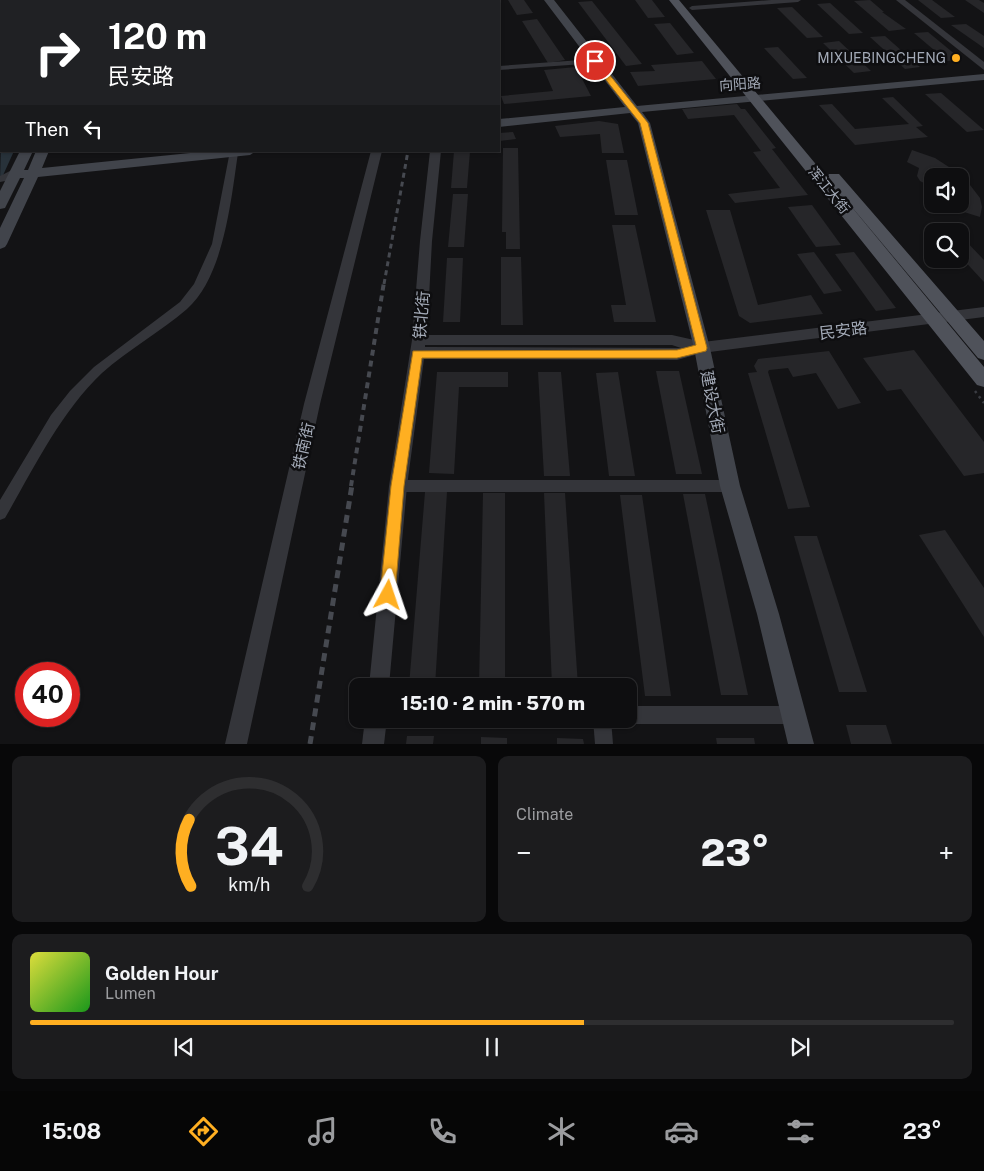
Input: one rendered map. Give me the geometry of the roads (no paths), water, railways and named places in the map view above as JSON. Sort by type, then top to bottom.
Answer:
[{"type":"main road","name":"建设大街","points":[[549,0],[644,123],[702,348],[730,486],[768,614],[801,744]]},
{"type":"main road","name":"浑江大街","points":[[674,0],[984,353]]},
{"type":"main road","name":"浑江大街","points":[[689,4],[933,319],[984,380]]},
{"type":"main road","name":"向阳路","points":[[759,96],[984,68]]},
{"type":"main road","name":"向阳路","points":[[500,116],[984,77]]},
{"type":"main road","name":"向阳路","points":[[500,123],[629,105]]},
{"type":"main road","points":[[0,205],[15,169],[38,162],[139,152]]},
{"type":"main road","points":[[38,162],[242,152]]},
{"type":"main road","points":[[0,244],[38,162]]},
{"type":"street","points":[[689,4],[798,0]]},
{"type":"street","points":[[900,0],[984,68]]},
{"type":"street","points":[[500,68],[595,61]]},
{"type":"street","name":"铁南街","points":[[236,744],[312,404],[378,152]]},
{"type":"street","name":"铁北街","points":[[380,678],[398,486],[418,347],[426,241],[436,152]]},
{"type":"street","points":[[0,512],[56,419],[75,395],[98,370],[184,305],[199,285],[217,244],[223,219],[233,153]]},
{"type":"street","name":"民安路","points":[[418,347],[677,354],[702,348],[984,312]]},
{"type":"street","points":[[398,486],[730,486]]},
{"type":"street","points":[[637,715],[794,716]]},
{"type":"street","points":[[373,744],[375,728]]},
{"type":"street","points":[[603,728],[604,744]]},
{"type":"railway","points":[[384,284],[408,152]]},
{"type":"railway","points":[[351,486],[384,282]]},
{"type":"railway","points":[[310,744],[352,485]]},
{"type":"place","name":"MIXUEBINGCHENG","points":[[956,58]]}]
